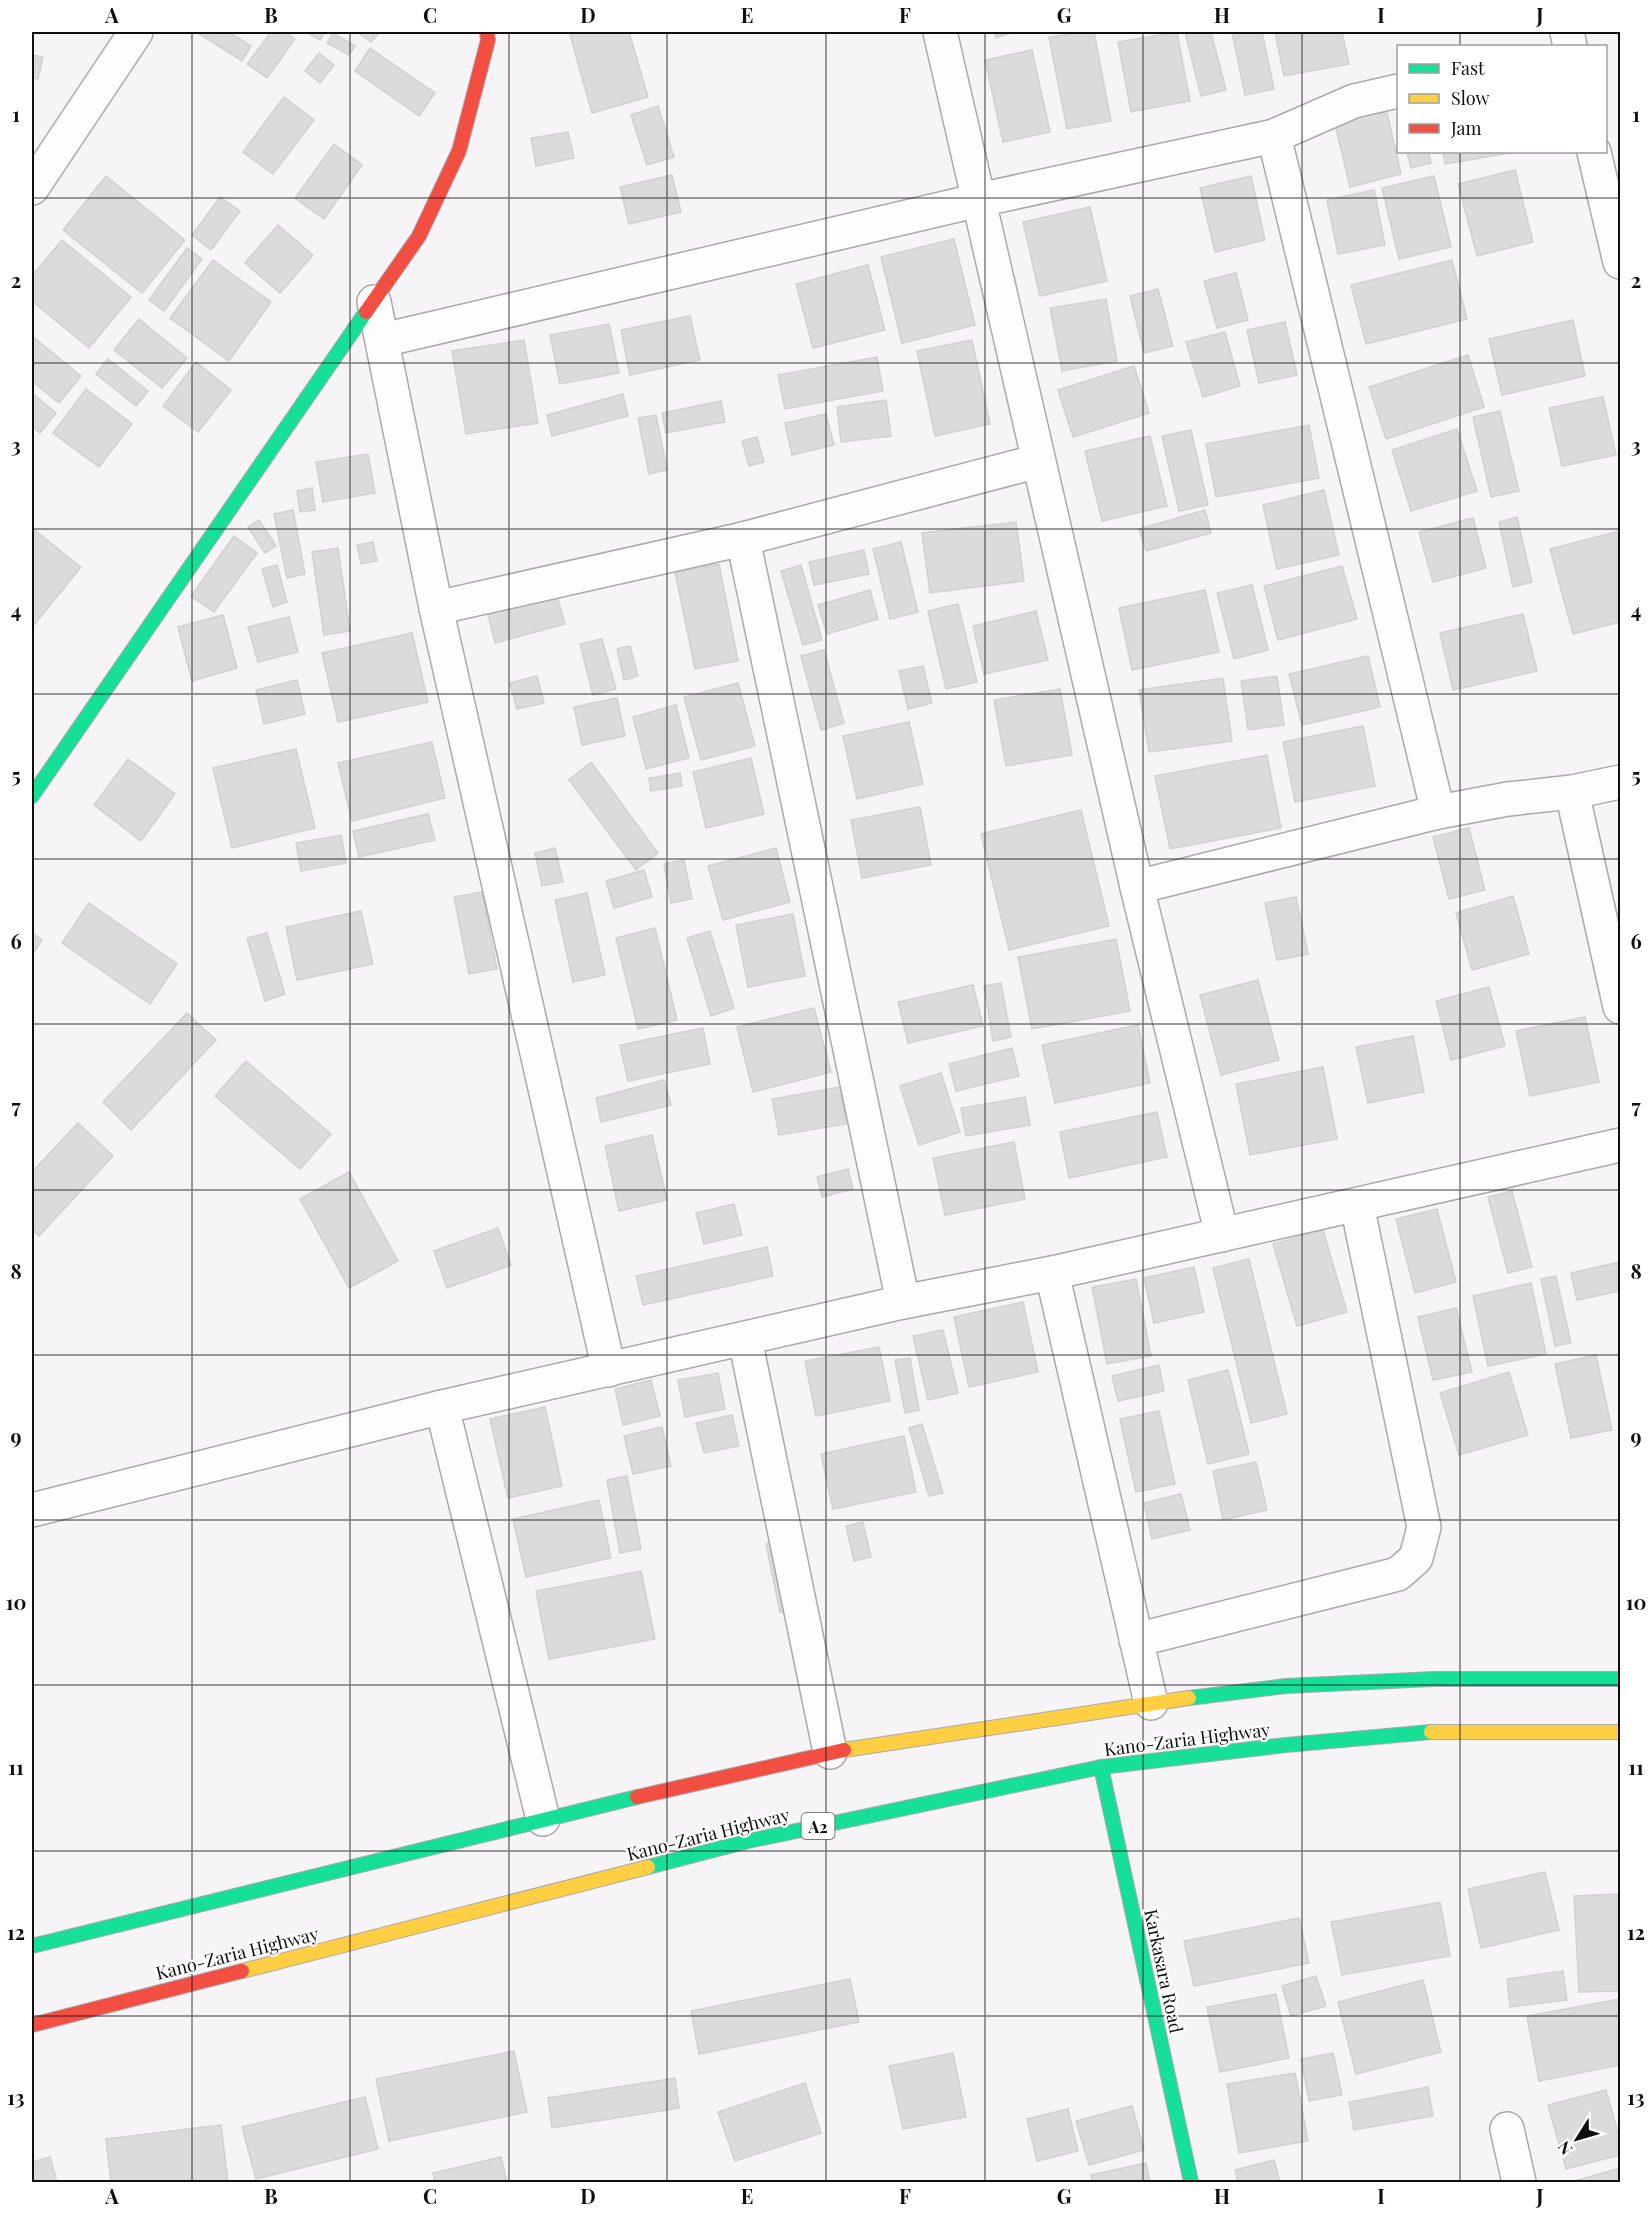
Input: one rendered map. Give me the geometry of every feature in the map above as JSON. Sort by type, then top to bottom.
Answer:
[{"type":"main road","points":[[32,796],[419,236],[459,151],[489,40],[487,32]]},
{"type":"main road","points":[[32,1946],[543,1819],[830,1752],[1151,1703],[1286,1686],[1433,1679],[1620,1679]]},
{"type":"main road","name":"Kano-Zaria Highway","points":[[32,2025],[748,1841],[1101,1767],[1286,1745],[1436,1732],[1620,1732]]},
{"type":"main road","name":"Karkasara Road","points":[[1101,1767],[1191,2182]]},
{"type":"street","points":[[32,188],[136,32]]},
{"type":"street","points":[[940,32],[1137,887],[1222,1235]]},
{"type":"street","points":[[383,340],[979,200],[1274,136],[1354,101],[1397,91]]},
{"type":"street","points":[[1274,136],[1438,812]]},
{"type":"street","points":[[1594,153],[1620,262]]},
{"type":"street","points":[[374,302],[436,608],[609,1370]]},
{"type":"street","points":[[436,608],[743,539],[1038,461]]},
{"type":"street","points":[[743,539],[903,1302]]},
{"type":"street","points":[[1137,887],[1438,812],[1508,799],[1572,792],[1620,782]]},
{"type":"street","points":[[1572,792],[1620,1007]]},
{"type":"street","points":[[32,1510],[442,1407],[903,1302],[1052,1273],[1620,1145]]},
{"type":"street","points":[[1136,1641],[1398,1574],[1416,1558],[1424,1527],[1356,1204]]},
{"type":"street","points":[[1052,1273],[1151,1703]]},
{"type":"street","points":[[745,1339],[830,1752]]},
{"type":"street","points":[[442,1407],[543,1819]]},
{"type":"street","points":[[1507,2129],[1519,2182]]},
{"type":"building","points":[[199,32],[229,32],[251,46],[242,61]]},
{"type":"building","points":[[271,32],[285,32],[295,39],[267,78],[247,64]]},
{"type":"building","points":[[306,32],[325,32],[320,40]]},
{"type":"building","points":[[357,32],[380,32],[371,42]]},
{"type":"building","points":[[582,32],[629,32],[648,97],[592,113],[570,35]]},
{"type":"building","points":[[994,32],[1013,32],[996,38]]},
{"type":"building","points":[[1094,32],[1111,121],[1067,129],[1049,37]]},
{"type":"building","points":[[1177,32],[1190,101],[1131,112],[1118,42]]},
{"type":"building","points":[[1185,32],[1211,32],[1226,90],[1201,96]]},
{"type":"building","points":[[1232,32],[1262,32],[1274,89],[1245,95]]},
{"type":"building","points":[[1275,32],[1342,32],[1349,64],[1284,76]]},
{"type":"building","points":[[333,33],[355,46],[349,55],[327,43]]},
{"type":"building","points":[[370,48],[435,93],[419,116],[355,71]]},
{"type":"building","points":[[1032,50],[1050,132],[1003,142],[985,60]]},
{"type":"building","points":[[319,53],[334,65],[320,83],[305,71]]},
{"type":"building","points":[[32,55],[43,57],[38,79],[32,78]]},
{"type":"building","points":[[284,97],[314,120],[273,174],[243,152]]},
{"type":"building","points":[[1385,104],[1401,174],[1350,187],[1333,116]]},
{"type":"building","points":[[658,106],[674,157],[647,165],[631,115]]},
{"type":"building","points":[[568,132],[574,158],[536,166],[531,138]]},
{"type":"building","points":[[334,144],[362,165],[324,219],[295,198]]},
{"type":"building","points":[[1407,153],[1428,153],[1431,163],[1411,168]]},
{"type":"building","points":[[1443,153],[1510,153],[1445,164]]},
{"type":"building","points":[[1515,170],[1533,242],[1477,256],[1458,184]]},
{"type":"building","points":[[672,175],[681,212],[629,224],[620,187]]},
{"type":"building","points":[[106,176],[185,240],[142,293],[63,230]]},
{"type":"building","points":[[1251,176],[1265,240],[1215,252],[1200,188]]},
{"type":"building","points":[[1434,176],[1451,247],[1399,259],[1382,188]]},
{"type":"building","points":[[1374,190],[1385,245],[1338,254],[1327,200]]},
{"type":"building","points":[[220,197],[240,211],[211,250],[192,235]]},
{"type":"building","points":[[1090,207],[1107,281],[1040,296],[1023,222]]},
{"type":"building","points":[[278,225],[313,255],[280,293],[245,263]]},
{"type":"building","points":[[954,239],[975,325],[902,343],[881,257]]},
{"type":"building","points":[[62,240],[131,297],[89,348],[32,301],[32,276]]},
{"type":"building","points":[[187,248],[202,259],[164,311],[149,300]]},
{"type":"building","points":[[213,260],[271,302],[229,361],[170,318]]},
{"type":"building","points":[[1452,260],[1467,319],[1366,344],[1351,285]]},
{"type":"building","points":[[868,265],[885,330],[813,348],[796,284]]},
{"type":"building","points":[[1236,273],[1248,320],[1217,328],[1204,281]]},
{"type":"building","points":[[1158,289],[1173,346],[1144,353],[1130,296]]},
{"type":"building","points":[[1106,299],[1117,361],[1062,371],[1050,308]]},
{"type":"building","points":[[690,316],[700,360],[630,375],[621,330]]},
{"type":"building","points":[[139,319],[187,358],[162,388],[114,350]]},
{"type":"building","points":[[1573,320],[1585,376],[1502,395],[1489,339]]},
{"type":"building","points":[[1285,322],[1297,375],[1259,383],[1247,330]]},
{"type":"building","points":[[609,324],[619,373],[560,384],[550,335]]},
{"type":"building","points":[[1225,332],[1240,386],[1203,397],[1186,342]]},
{"type":"building","points":[[32,336],[81,376],[59,403],[32,381]]},
{"type":"building","points":[[524,340],[538,423],[466,434],[452,351]]},
{"type":"building","points":[[972,340],[990,424],[935,436],[917,351]]},
{"type":"building","points":[[1468,355],[1484,407],[1386,439],[1369,387]]},
{"type":"building","points":[[877,357],[883,391],[785,409],[778,375]]},
{"type":"building","points":[[108,359],[148,391],[136,406],[96,374]]},
{"type":"building","points":[[196,362],[231,390],[198,432],[163,406]]},
{"type":"building","points":[[1134,366],[1149,413],[1073,437],[1058,390]]},
{"type":"building","points":[[86,389],[132,424],[99,467],[53,433]]},
{"type":"building","points":[[32,393],[56,413],[40,433],[32,426]]},
{"type":"building","points":[[623,394],[628,416],[552,436],[547,415]]},
{"type":"building","points":[[1603,397],[1616,455],[1562,466],[1549,408]]},
{"type":"building","points":[[886,400],[891,436],[841,442],[837,407]]},
{"type":"building","points":[[721,401],[725,422],[666,433],[662,413]]},
{"type":"building","points":[[1500,411],[1519,491],[1491,497],[1473,417]]},
{"type":"building","points":[[826,414],[834,445],[792,455],[785,423]]},
{"type":"building","points":[[656,415],[667,470],[649,474],[638,418]]},
{"type":"building","points":[[1309,425],[1319,478],[1216,497],[1206,444]]},
{"type":"building","points":[[1457,429],[1477,491],[1411,511],[1392,450]]},
{"type":"building","points":[[1191,430],[1208,505],[1179,511],[1162,436]]},
{"type":"building","points":[[1150,436],[1167,506],[1102,521],[1085,451]]},
{"type":"building","points":[[757,437],[764,462],[749,466],[742,441]]},
{"type":"building","points":[[368,454],[375,493],[323,502],[316,462]]},
{"type":"building","points":[[312,488],[315,510],[300,512],[297,491]]},
{"type":"building","points":[[1324,490],[1339,555],[1277,569],[1263,505]]},
{"type":"building","points":[[293,510],[305,574],[287,578],[274,514]]},
{"type":"building","points":[[1205,510],[1211,533],[1146,551],[1139,529]]},
{"type":"building","points":[[1517,517],[1532,582],[1513,587],[1499,522]]},
{"type":"building","points":[[1473,518],[1486,568],[1433,582],[1419,532]]},
{"type":"building","points":[[259,520],[276,546],[265,553],[248,527]]},
{"type":"building","points":[[1016,522],[1024,581],[930,593],[922,533]]},
{"type":"building","points":[[32,528],[81,567],[34,625],[32,623]]},
{"type":"building","points":[[1620,531],[1620,622],[1573,634],[1550,549]]},
{"type":"building","points":[[234,536],[257,553],[214,612],[191,596]]},
{"type":"building","points":[[373,542],[377,561],[361,564],[357,545]]},
{"type":"building","points":[[901,542],[918,612],[890,619],[873,549]]},
{"type":"building","points":[[338,548],[350,631],[324,635],[312,552]]},
{"type":"building","points":[[864,550],[869,574],[814,585],[809,562]]},
{"type":"building","points":[[719,564],[738,661],[695,669],[675,572]]},
{"type":"building","points":[[277,565],[287,602],[273,607],[262,569]]},
{"type":"building","points":[[801,565],[822,640],[803,645],[781,571]]},
{"type":"building","points":[[1342,566],[1357,619],[1278,640],[1264,586]]},
{"type":"building","points":[[1252,585],[1268,650],[1234,659],[1217,593]]},
{"type":"building","points":[[870,590],[878,619],[827,634],[818,605]]},
{"type":"building","points":[[1205,590],[1219,652],[1132,670],[1119,608]]},
{"type":"building","points":[[557,596],[565,624],[495,643],[488,614]]},
{"type":"building","points":[[958,604],[977,682],[946,689],[928,611]]},
{"type":"building","points":[[1036,611],[1048,660],[984,674],[973,626]]},
{"type":"building","points":[[1523,614],[1537,671],[1453,690],[1440,633]]},
{"type":"building","points":[[223,615],[237,668],[192,681],[178,627]]},
{"type":"building","points":[[289,617],[298,652],[258,662],[248,627]]},
{"type":"building","points":[[412,633],[428,702],[338,722],[322,653]]},
{"type":"building","points":[[602,639],[616,689],[593,695],[580,644]]},
{"type":"building","points":[[630,646],[638,676],[624,680],[617,649]]},
{"type":"building","points":[[824,650],[844,723],[821,730],[801,656]]},
{"type":"building","points":[[1368,656],[1380,707],[1302,725],[1289,674]]},
{"type":"building","points":[[923,666],[932,703],[908,709],[899,671]]},
{"type":"building","points":[[537,676],[544,703],[517,709],[510,683]]},
{"type":"building","points":[[1277,676],[1284,725],[1248,730],[1241,681]]},
{"type":"building","points":[[1223,678],[1232,741],[1149,752],[1139,690]]},
{"type":"building","points":[[297,680],[305,714],[264,724],[256,690]]},
{"type":"building","points":[[738,683],[755,746],[701,760],[684,697]]},
{"type":"building","points":[[1060,689],[1072,755],[1006,766],[994,700]]},
{"type":"building","points":[[617,698],[625,736],[582,745],[574,707]]},
{"type":"building","points":[[676,705],[689,758],[646,769],[633,717]]},
{"type":"building","points":[[909,722],[923,784],[857,799],[843,736]]},
{"type":"building","points":[[1363,726],[1375,786],[1295,802],[1283,742]]},
{"type":"building","points":[[432,742],[445,798],[352,821],[338,763]]},
{"type":"building","points":[[296,749],[315,828],[232,848],[213,768]]},
{"type":"building","points":[[1267,755],[1281,828],[1170,849],[1155,776]]},
{"type":"building","points":[[751,758],[764,814],[706,828],[693,772]]},
{"type":"building","points":[[128,759],[175,794],[141,841],[94,805]]},
{"type":"building","points":[[591,762],[658,853],[636,870],[569,780]]},
{"type":"building","points":[[680,773],[682,786],[651,791],[649,778]]},
{"type":"building","points":[[920,807],[931,865],[862,878],[851,820]]},
{"type":"building","points":[[1081,810],[1109,926],[1009,950],[981,834]]},
{"type":"building","points":[[428,814],[435,840],[359,857],[353,831]]},
{"type":"building","points":[[1469,828],[1485,890],[1449,899],[1433,837]]},
{"type":"building","points":[[341,835],[346,863],[301,871],[296,843]]},
{"type":"building","points":[[555,848],[563,882],[542,886],[535,853]]},
{"type":"building","points":[[776,848],[790,902],[723,920],[708,866]]},
{"type":"building","points":[[684,860],[692,899],[671,903],[664,864]]},
{"type":"building","points":[[644,870],[652,897],[614,908],[606,881]]},
{"type":"building","points":[[482,892],[497,969],[469,974],[454,897]]},
{"type":"building","points":[[587,893],[605,975],[573,982],[555,900]]},
{"type":"building","points":[[1513,896],[1529,954],[1472,970],[1456,913]]},
{"type":"building","points":[[1296,897],[1308,954],[1277,960],[1265,903]]},
{"type":"building","points":[[89,903],[177,964],[150,1004],[62,943]]},
{"type":"building","points":[[361,911],[373,964],[297,980],[286,927]]},
{"type":"building","points":[[793,914],[805,976],[748,987],[736,925]]},
{"type":"building","points":[[655,928],[677,1020],[638,1029],[616,938]]},
{"type":"building","points":[[710,931],[734,1008],[711,1016],[687,938]]},
{"type":"building","points":[[32,933],[42,940],[32,955]]},
{"type":"building","points":[[267,933],[285,994],[265,1001],[247,938]]},
{"type":"building","points":[[1116,939],[1130,1011],[1032,1029],[1018,957]]},
{"type":"building","points":[[1258,980],[1279,1060],[1221,1075],[1200,995]]},
{"type":"building","points":[[1001,983],[1011,1037],[993,1041],[984,986]]},
{"type":"building","points":[[973,985],[983,1026],[908,1043],[898,1002]]},
{"type":"building","points":[[1489,987],[1505,1046],[1451,1060],[1436,1001]]},
{"type":"building","points":[[814,1008],[831,1072],[753,1092],[737,1027]]},
{"type":"building","points":[[187,1013],[216,1040],[131,1130],[103,1102]]},
{"type":"building","points":[[1585,1017],[1599,1082],[1530,1096],[1516,1031]]},
{"type":"building","points":[[1138,1025],[1150,1083],[1055,1103],[1042,1045]]},
{"type":"building","points":[[703,1028],[710,1064],[628,1081],[620,1045]]},
{"type":"building","points":[[1413,1036],[1424,1092],[1368,1103],[1356,1047]]},
{"type":"building","points":[[1012,1048],[1019,1076],[956,1091],[949,1064]]},
{"type":"building","points":[[246,1061],[331,1134],[300,1169],[215,1096]]},
{"type":"building","points":[[1323,1067],[1337,1139],[1250,1155],[1236,1084]]},
{"type":"building","points":[[941,1073],[960,1132],[919,1145],[900,1086]]},
{"type":"building","points":[[664,1080],[671,1105],[601,1122],[596,1098]]},
{"type":"building","points":[[840,1087],[846,1124],[779,1135],[772,1099]]},
{"type":"building","points":[[1025,1097],[1030,1125],[966,1136],[961,1108]]},
{"type":"building","points":[[1157,1112],[1167,1157],[1069,1178],[1060,1132]]},
{"type":"building","points":[[78,1123],[113,1156],[39,1236],[32,1229],[32,1172]]},
{"type":"building","points":[[652,1135],[667,1200],[619,1211],[605,1146]]},
{"type":"building","points":[[1014,1142],[1025,1199],[945,1215],[933,1158]]},
{"type":"building","points":[[848,1169],[853,1189],[822,1197],[817,1177]]},
{"type":"building","points":[[349,1172],[398,1261],[349,1288],[300,1199]]},
{"type":"building","points":[[1512,1191],[1532,1267],[1508,1273],[1488,1197]]},
{"type":"building","points":[[734,1204],[742,1235],[704,1244],[696,1213]]},
{"type":"building","points":[[1437,1209],[1456,1282],[1415,1293],[1396,1219]]},
{"type":"building","points":[[498,1228],[511,1265],[447,1288],[434,1251]]},
{"type":"building","points":[[1323,1230],[1347,1312],[1297,1326],[1273,1244]]},
{"type":"building","points":[[767,1247],[773,1276],[643,1305],[636,1276]]},
{"type":"building","points":[[1249,1259],[1287,1414],[1251,1423],[1213,1268]]},
{"type":"building","points":[[1620,1262],[1620,1291],[1577,1300],[1571,1273]]},
{"type":"building","points":[[1194,1267],[1204,1312],[1154,1323],[1144,1278]]},
{"type":"building","points":[[1556,1276],[1571,1343],[1555,1346],[1541,1279]]},
{"type":"building","points":[[1136,1279],[1151,1356],[1107,1364],[1092,1287]]},
{"type":"building","points":[[1531,1283],[1546,1354],[1488,1366],[1473,1296]]},
{"type":"building","points":[[1023,1302],[1038,1372],[969,1387],[954,1317]]},
{"type":"building","points":[[1456,1308],[1472,1372],[1433,1380],[1418,1317]]},
{"type":"building","points":[[943,1330],[958,1393],[928,1400],[913,1336]]},
{"type":"building","points":[[879,1347],[890,1401],[816,1416],[805,1361]]},
{"type":"building","points":[[1596,1355],[1612,1430],[1571,1438],[1555,1364]]},
{"type":"building","points":[[910,1358],[919,1410],[905,1413],[895,1360]]},
{"type":"building","points":[[1159,1365],[1164,1391],[1118,1401],[1112,1376]]},
{"type":"building","points":[[1228,1370],[1249,1454],[1208,1464],[1188,1380]]},
{"type":"building","points":[[1509,1372],[1528,1435],[1459,1455],[1440,1393]]},
{"type":"building","points":[[718,1373],[725,1409],[685,1417],[678,1380]]},
{"type":"building","points":[[651,1380],[660,1416],[623,1425],[615,1389]]},
{"type":"building","points":[[545,1407],[562,1486],[508,1498],[490,1419]]},
{"type":"building","points":[[1159,1411],[1175,1484],[1136,1492],[1120,1419]]},
{"type":"building","points":[[732,1415],[739,1446],[704,1453],[696,1423]]},
{"type":"building","points":[[922,1424],[943,1493],[929,1496],[909,1428]]},
{"type":"building","points":[[662,1427],[671,1466],[633,1474],[624,1436]]},
{"type":"building","points":[[904,1436],[916,1492],[833,1509],[821,1454]]},
{"type":"building","points":[[1256,1462],[1267,1510],[1223,1520],[1213,1471]]},
{"type":"building","points":[[627,1476],[641,1549],[620,1553],[607,1480]]},
{"type":"building","points":[[1181,1494],[1190,1530],[1152,1539],[1144,1503]]},
{"type":"building","points":[[599,1500],[611,1558],[526,1577],[513,1519]]},
{"type":"building","points":[[863,1522],[871,1557],[854,1561],[846,1526]]},
{"type":"building","points":[[782,1541],[795,1609],[780,1612],[766,1544]]},
{"type":"building","points":[[641,1571],[655,1639],[549,1659],[536,1591]]},
{"type":"building","points":[[1545,1872],[1559,1930],[1481,1948],[1468,1889]]},
{"type":"building","points":[[1620,1894],[1620,1991],[1579,1992],[1574,1896]]},
{"type":"building","points":[[1440,1902],[1450,1956],[1342,1975],[1331,1922]]},
{"type":"building","points":[[1299,1918],[1309,1963],[1194,1986],[1184,1941]]},
{"type":"building","points":[[1563,1971],[1567,2000],[1510,2007],[1507,1979]]},
{"type":"building","points":[[1316,1976],[1326,2006],[1291,2016],[1282,1986]]},
{"type":"building","points":[[850,1979],[859,2022],[699,2054],[691,2011]]},
{"type":"building","points":[[1423,1980],[1441,2052],[1356,2074],[1338,2002]]},
{"type":"building","points":[[1276,1994],[1289,2058],[1220,2072],[1207,2007]]},
{"type":"building","points":[[1620,1999],[1620,2065],[1539,2081],[1527,2016]]},
{"type":"building","points":[[514,2051],[527,2112],[389,2141],[376,2079]]},
{"type":"building","points":[[953,2053],[966,2117],[903,2129],[889,2066]]},
{"type":"building","points":[[1333,2053],[1342,2095],[1309,2101],[1301,2059]]},
{"type":"building","points":[[1295,2073],[1308,2141],[1239,2153],[1227,2084]]},
{"type":"building","points":[[675,2078],[679,2108],[552,2128],[548,2098]]},
{"type":"building","points":[[805,2083],[821,2133],[735,2161],[718,2112]]},
{"type":"building","points":[[1428,2087],[1433,2116],[1354,2130],[1349,2102]]},
{"type":"building","points":[[1606,2090],[1620,2140],[1620,2155],[1566,2169],[1548,2105]]},
{"type":"building","points":[[365,2097],[378,2149],[256,2179],[242,2127]]},
{"type":"building","points":[[1132,2106],[1144,2150],[1089,2165],[1076,2121]]},
{"type":"building","points":[[1068,2109],[1078,2151],[1037,2161],[1027,2119]]},
{"type":"building","points":[[221,2125],[228,2182],[111,2182],[106,2139]]},
{"type":"building","points":[[50,2157],[57,2182],[32,2182],[32,2162]]},
{"type":"building","points":[[501,2157],[507,2182],[435,2182],[433,2173]]},
{"type":"building","points":[[1274,2160],[1280,2182],[1238,2182],[1235,2170]]},
{"type":"building","points":[[1146,2163],[1150,2182],[1093,2182],[1091,2175]]},
{"type":"building","points":[[1620,2168],[1620,2182],[1571,2182]]},
{"type":"traffic: fast","points":[[32,796],[366,312]]},
{"type":"traffic: fast","points":[[1189,1698],[1286,1686],[1433,1679],[1620,1679]]},
{"type":"traffic: fast","points":[[648,1867],[748,1841],[1101,1767],[1286,1745],[1431,1732]]},
{"type":"traffic: fast","points":[[1101,1767],[1191,2182]]},
{"type":"traffic: fast","points":[[32,1946],[637,1797]]},
{"type":"traffic: slow","points":[[844,1750],[1189,1698]]},
{"type":"traffic: slow","points":[[1431,1732],[1620,1732]]},
{"type":"traffic: slow","points":[[242,1971],[648,1867]]},
{"type":"traffic: jam","points":[[366,312],[419,236],[459,151],[488,40],[487,32]]},
{"type":"traffic: jam","points":[[637,1797],[844,1750]]},
{"type":"traffic: jam","points":[[32,2025],[242,1971]]}]
